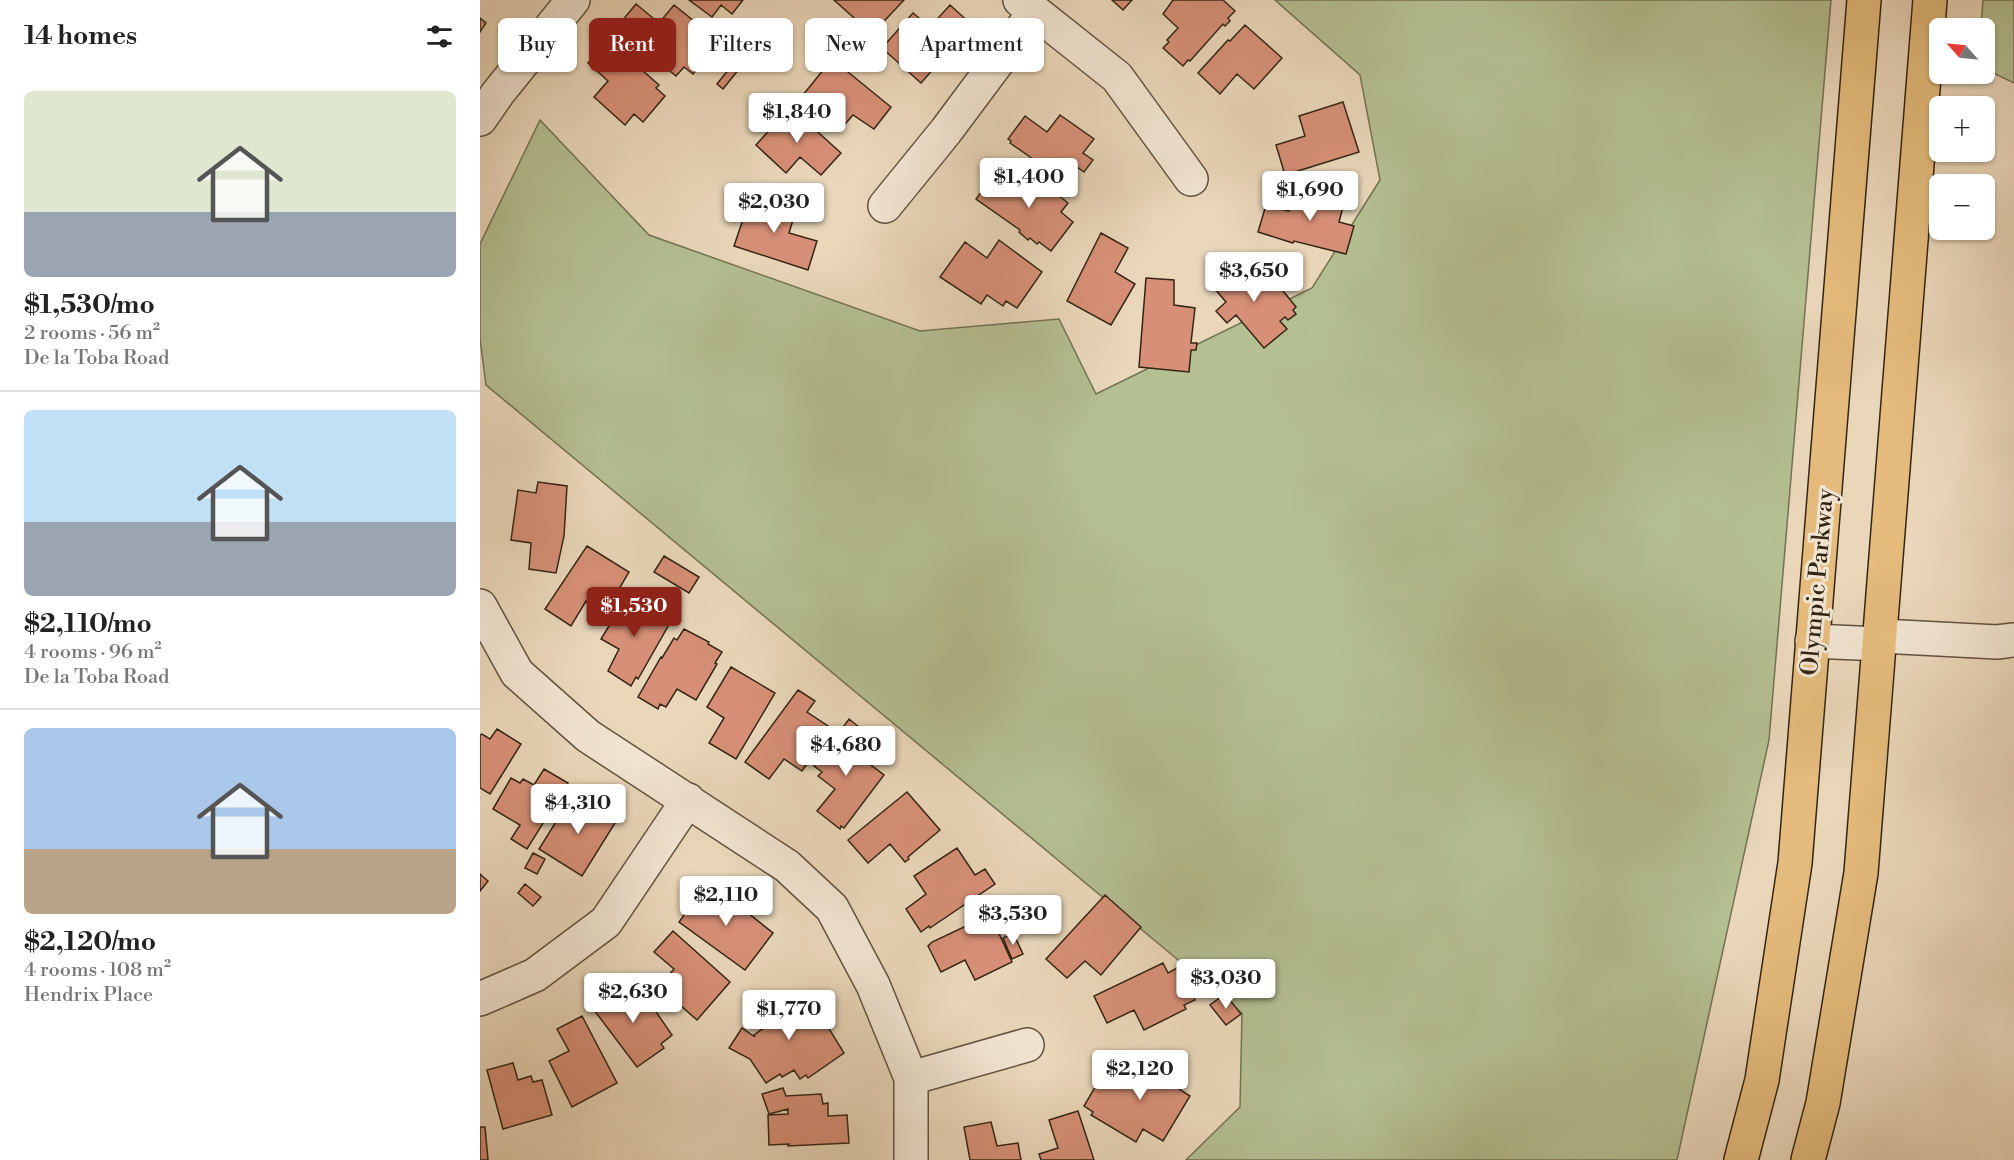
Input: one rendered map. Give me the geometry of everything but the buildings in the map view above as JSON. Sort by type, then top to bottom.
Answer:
[{"type":"main road","name":"Olympic Parkway","points":[[1741,1160],[1762,1080],[1795,863],[1864,0]]},
{"type":"main road","points":[[1808,1160],[1823,1103],[1862,873],[1930,0]]},
{"type":"street","points":[[480,119],[498,93],[573,0]]},
{"type":"street","points":[[885,206],[946,131],[1027,6],[1117,77],[1191,179]]},
{"type":"street","points":[[480,606],[517,673],[588,736],[787,866],[832,908],[873,985],[911,1078],[911,1160]]},
{"type":"street","points":[[1812,641],[1997,642],[2014,640]]},
{"type":"street","points":[[480,999],[535,975],[606,922],[688,800]]},
{"type":"street","points":[[911,1078],[1027,1045]]},
{"type":"green space","points":[[1275,0],[1831,0],[1769,740],[1677,1160],[1186,1160],[1240,1107],[1242,1013],[486,385],[480,339],[480,244],[540,120],[649,235],[920,331],[1059,319],[1096,394],[1312,288],[1380,180],[1360,75]]},
{"type":"green space","points":[[1983,0],[2014,0],[2014,83],[1995,74],[1995,18],[1982,18]]}]
